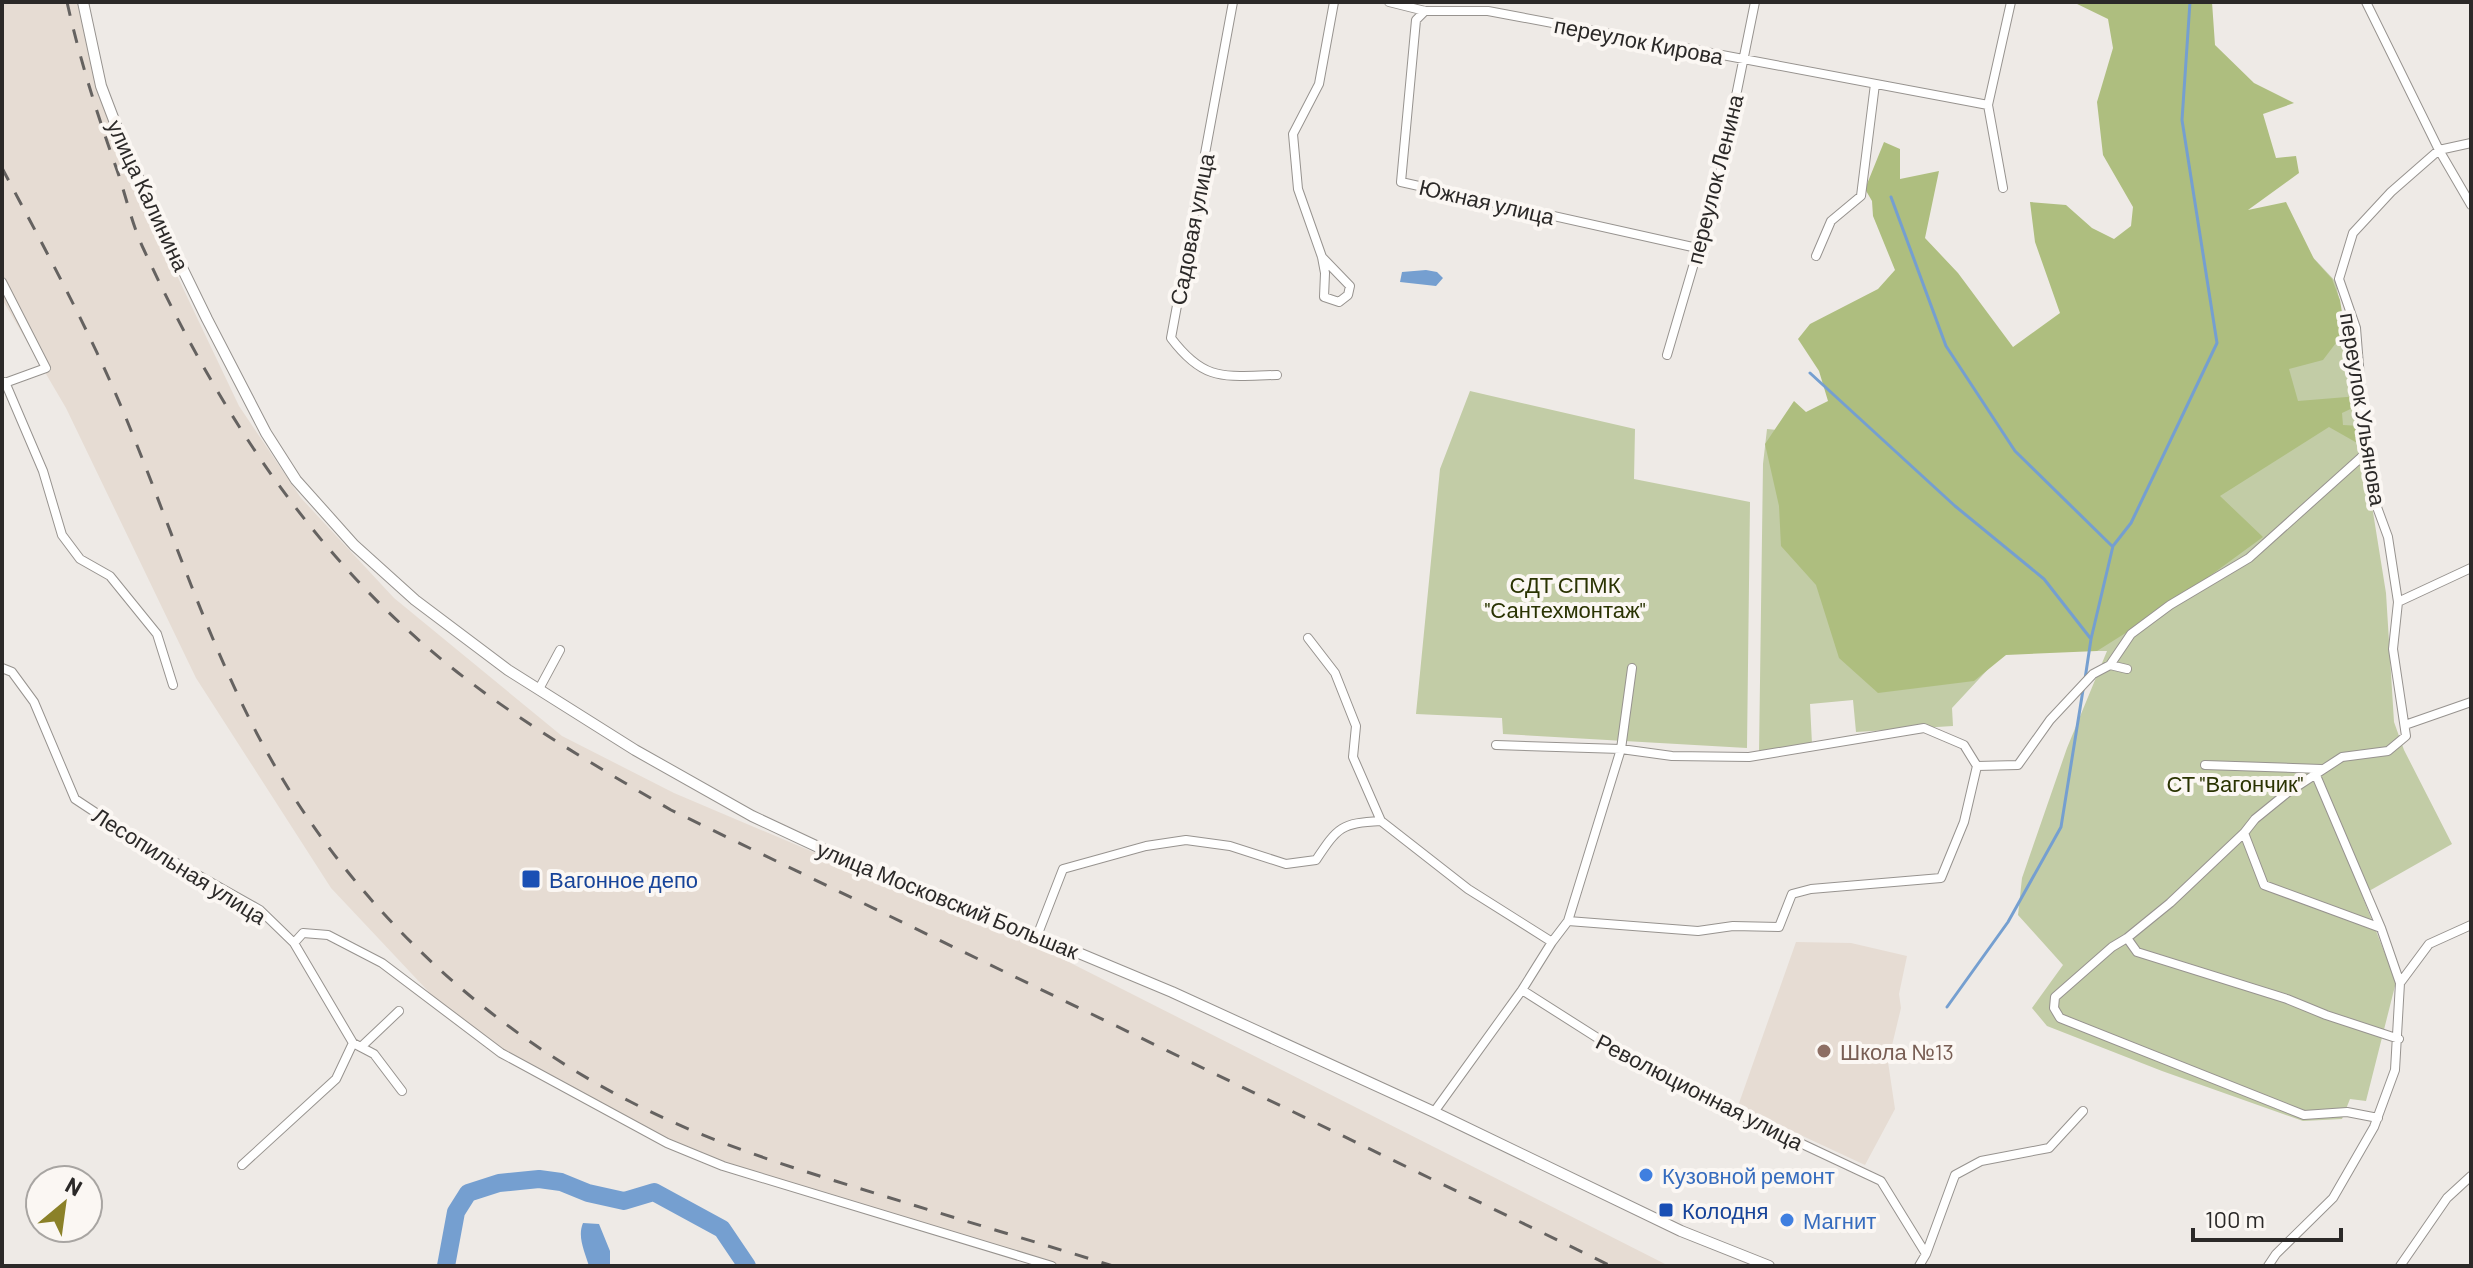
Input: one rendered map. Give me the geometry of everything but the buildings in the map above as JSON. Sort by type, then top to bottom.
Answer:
[{"type":"street","name":"улица Калинина","points":[[83,2],[101,86],[128,157],[239,378]]},
{"type":"street","name":"Садовая улица","points":[[1233,2],[1171,338],[1188,360],[1218,376],[1277,375]]},
{"type":"street","points":[[1322,257],[1350,286],[1348,295],[1339,302],[1324,297],[1322,257],[1298,189],[1293,134],[1319,84],[1334,2]]},
{"type":"street","name":"переулок Кирова","points":[[1389,2],[1425,11],[1489,7],[1988,105]]},
{"type":"street","name":"переулок Ленина","points":[[1667,355],[1720,175],[1755,2]]},
{"type":"street","points":[[2003,188],[1988,105],[2011,2]]},
{"type":"street","points":[[2366,2],[2439,150],[2471,205]]},
{"type":"street","points":[[1409,7],[1416,20],[1425,11]]},
{"type":"street","name":"Южная улица","points":[[1416,20],[1401,182],[1697,248]]},
{"type":"street","points":[[1816,256],[1831,221],[1861,196],[1875,84]]},
{"type":"street","points":[[2439,150],[2471,143]]},
{"type":"street","name":"переулок Ульянова","points":[[2405,725],[2393,649],[2398,602],[2388,537],[2374,499],[2366,453],[2356,328],[2339,279],[2353,233],[2391,192],[2439,150]]},
{"type":"street","points":[[2,282],[46,368],[4,383],[43,471],[62,535],[80,559],[110,576],[157,634],[173,685]]},
{"type":"street","name":"улица Московский Большак","points":[[239,378],[266,433],[296,480],[354,545],[415,600],[508,670],[635,750],[752,816],[880,876],[1172,992],[1434,1112],[1681,1231],[1769,1266]]},
{"type":"street","points":[[1977,766],[2018,765],[2061,709],[2093,674],[2110,665],[2131,634],[2170,605],[2249,558],[2366,453]]},
{"type":"street","points":[[2398,602],[2471,568]]},
{"type":"street","points":[[1308,638],[1335,673],[1356,726],[1353,757],[1381,821],[1468,889],[1552,942]]},
{"type":"street","points":[[539,689],[560,650]]},
{"type":"street","points":[[2110,665],[2127,669]]},
{"type":"street","name":"Лесопильная улица","points":[[2,668],[12,672],[34,702],[75,799],[143,844],[260,910],[294,943],[357,1045],[374,1054],[402,1091]]},
{"type":"street","points":[[1434,1112],[1568,921],[1621,749],[1632,668]]},
{"type":"street","points":[[2378,1118],[2347,1112],[2304,1115],[2060,1018],[2054,1008],[2055,997],[2112,947],[2170,903],[2255,819],[2319,771],[2342,757],[2388,751],[2406,736],[2405,725],[2471,702]]},
{"type":"street","points":[[1496,745],[1621,749],[1672,756],[1749,757],[1924,728],[1964,745],[1977,766],[1964,822],[1941,878],[1811,889],[1792,894],[1779,927],[1733,926],[1698,931],[1568,921]]},
{"type":"street","points":[[2205,765],[2319,771]]},
{"type":"street","points":[[2268,1266],[2276,1254],[2333,1198],[2347,1178],[2378,1118],[2395,1070],[2399,1039],[2400,983],[2319,771]]},
{"type":"street","points":[[1037,936],[1063,869],[1146,846],[1186,840],[1230,846],[1286,864],[1316,860],[1332,835],[1350,823],[1381,821]]},
{"type":"street","points":[[2244,833],[2264,885],[2381,928]]},
{"type":"street","points":[[2400,983],[2429,944],[2471,925]]},
{"type":"street","points":[[294,943],[303,933],[328,935],[382,963],[501,1053],[667,1143],[763,1179],[1052,1266]]},
{"type":"street","points":[[2127,938],[2137,952],[2287,999],[2399,1039]]},
{"type":"street","name":"Революционная улица","points":[[1522,990],[1631,1058],[1732,1111],[1881,1181],[1926,1254]]},
{"type":"street","points":[[242,1165],[336,1079],[357,1045],[399,1011]]},
{"type":"street","points":[[1919,1266],[1955,1175],[1981,1161],[2049,1148],[2083,1111]]},
{"type":"street","points":[[2400,1266],[2447,1198],[2471,1176]]},
{"type":"shaded area","points":[[2,2],[83,2],[98,87],[124,164],[239,406],[301,498],[394,598],[562,736],[674,793],[1049,952],[1669,1266],[1038,1266],[732,1172],[578,1100],[459,1024],[331,888],[196,678],[66,408],[2,299]]},
{"type":"shaded area","name":"Школа №13","points":[[1796,942],[1851,943],[1907,956],[1899,994],[1901,1008],[1888,1062],[1895,1109],[1865,1165],[1738,1106]]},
{"type":"green space","points":[[2073,2],[2212,2],[2215,45],[2254,83],[2294,103],[2263,114],[2276,158],[2296,156],[2299,173],[2248,210],[2286,202],[2314,259],[2332,279],[2340,300],[2345,331],[2323,360],[2289,369],[2298,401],[2359,396],[2359,405],[2342,413],[2343,425],[2361,426],[2366,448],[2329,427],[2220,496],[2263,537],[2170,605],[2097,651],[2006,655],[1974,681],[1878,693],[1839,658],[1816,585],[1781,546],[1779,506],[1765,444],[1794,401],[1806,412],[1828,401],[1819,371],[1798,339],[1810,324],[1878,289],[1895,270],[1865,189],[1884,142],[1900,149],[1900,179],[1939,171],[1925,238],[1958,273],[2013,347],[2060,313],[2035,242],[2030,202],[2066,205],[2092,228],[2114,239],[2131,226],[2133,207],[2103,155],[2097,102],[2113,48],[2108,19]]},
{"type":"green space","name":"СТ \"Вагончик\"","points":[[2277,219],[2336,282],[2386,593],[2394,722],[2404,750],[2452,844],[2362,895],[2396,982],[2366,1101],[2350,1099],[2342,1119],[2303,1121],[2047,1026],[2032,1008],[2063,965],[2018,915],[2022,878],[2067,748],[2107,651],[2005,651],[1952,708],[1953,726],[1856,732],[1853,700],[1810,704],[1812,744],[1759,754],[1763,464],[1767,429],[1851,437]]},
{"type":"green space","name":"СДТ СПМК \"Сантехмонтаж\"","points":[[1470,391],[1635,429],[1634,479],[1750,502],[1747,748],[1503,734],[1502,718],[1416,714],[1440,469]]},
{"type":"water","points":[[1402,272],[1437,272],[1443,278],[1436,286],[1400,282]]},
{"type":"water","points":[[583,1223],[599,1224],[610,1251],[610,1266],[589,1266],[581,1239]]},
{"type":"waterway","points":[[2085,679],[2113,546],[2131,523],[2217,343],[2182,120],[2190,2]]},
{"type":"waterway","points":[[1891,197],[1946,346],[2015,451],[2112,546]]},
{"type":"waterway","points":[[1810,373],[1955,506],[2044,579],[2091,639]]},
{"type":"waterway","points":[[1947,1007],[2008,922],[2061,827],[2083,690]]},
{"type":"waterway","points":[[446,1266],[456,1212],[468,1193],[499,1183],[539,1179],[561,1182],[588,1193],[624,1201],[654,1192],[722,1229],[747,1266]]},
{"type":"railway","points":[[67,2],[89,87],[136,231],[170,305],[199,358],[229,410],[297,510],[377,600],[450,666],[542,732],[671,810],[1611,1266]]},
{"type":"railway","points":[[2,168],[114,390],[202,613],[252,724],[285,783],[323,840],[412,943],[462,989],[515,1031],[572,1069],[661,1117],[785,1165],[1113,1266]]},
{"type":"place","name":"Вагонное депо","points":[[531,879]]},
{"type":"place","name":"Школа №13","points":[[1824,1051]]},
{"type":"place","name":"Кузовной ремонт","points":[[1646,1175]]},
{"type":"place","name":"Колодня","points":[[1666,1210]]},
{"type":"place","name":"Магнит","points":[[1787,1220]]}]
